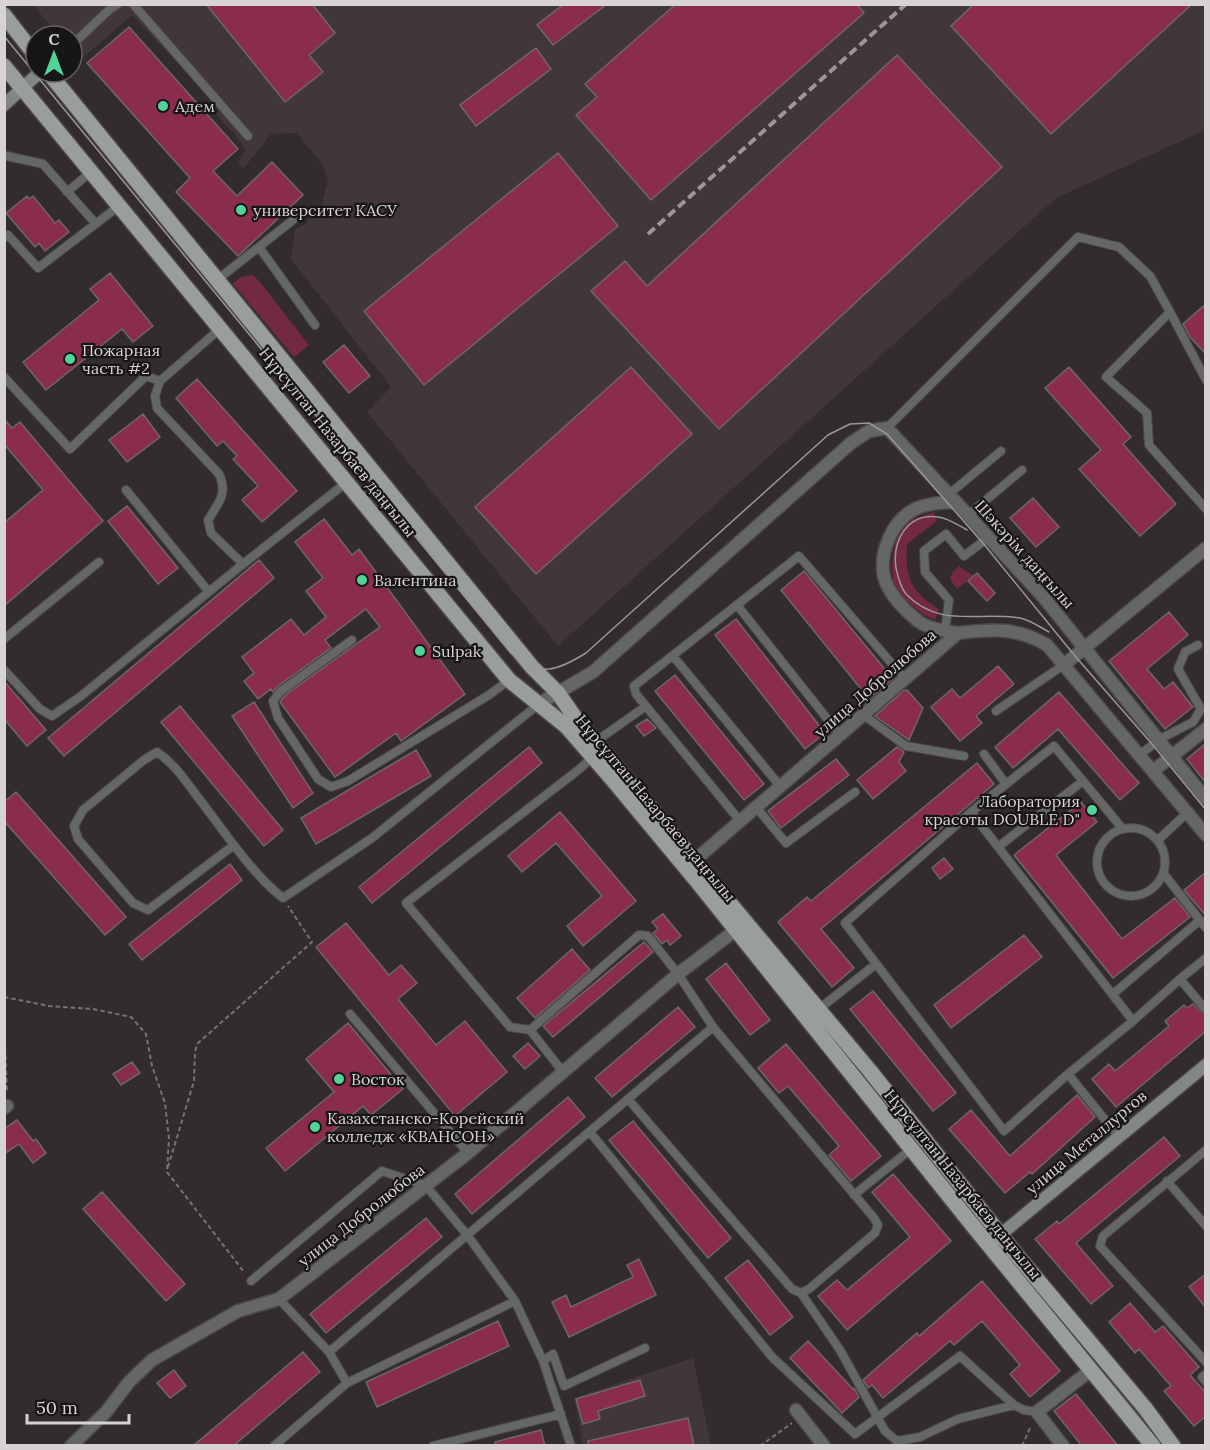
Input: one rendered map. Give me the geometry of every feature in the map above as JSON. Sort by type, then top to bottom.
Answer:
[{"type":"main road","points":[[4,15],[24,41]]},
{"type":"main road","name":"Нұрсұлтан Назарбаев даңғылы","points":[[4,66],[509,680],[594,749],[695,860],[740,926],[911,1149],[1145,1408],[1173,1446]]},
{"type":"main road","name":"Нұрсұлтан Назарбаев даңғылы","points":[[58,84],[532,667],[558,693],[594,749],[696,880],[819,1010],[1091,1370],[1153,1446]]},
{"type":"street","points":[[4,105],[27,84]]},
{"type":"street","points":[[540,703],[593,672],[851,443],[868,431],[887,428],[953,498]]},
{"type":"street","name":"Шәкәрім даңғылы","points":[[958,633],[919,622],[891,592],[884,577],[886,542],[900,520],[915,509],[953,498],[1045,599],[1206,799]]},
{"type":"street","points":[[1206,548],[1065,664],[1206,835]]},
{"type":"street","name":"улица Добролюбова","points":[[695,860],[958,633],[1010,630],[1032,636],[1047,645],[1065,664]]},
{"type":"street","points":[[1153,771],[1206,729]]},
{"type":"street","name":"улица Добролюбова","points":[[76,1444],[106,1412],[129,1382],[152,1360],[238,1311],[279,1299],[468,1153],[678,974],[740,926]]},
{"type":"street","name":"улица Металлургов","points":[[994,1239],[1206,1065]]},
{"type":"street","points":[[1063,1446],[1037,1412],[1091,1370]]},
{"type":"street","points":[[799,1413],[824,1446]]},
{"type":"lane","points":[[84,34],[118,4]]},
{"type":"lane","points":[[133,4],[248,136]]},
{"type":"lane","points":[[4,157],[43,164],[96,224]]},
{"type":"lane","points":[[67,192],[92,171]]},
{"type":"lane","points":[[4,238],[9,235],[38,268],[120,205]]},
{"type":"lane","points":[[217,280],[298,216]]},
{"type":"lane","points":[[887,428],[1078,237],[1119,247],[1150,276],[1206,380]]},
{"type":"lane","points":[[259,247],[315,325]]},
{"type":"lane","points":[[1170,312],[1106,377],[1147,413],[1149,445],[1206,509]]},
{"type":"lane","points":[[221,328],[160,381],[155,396],[157,408],[219,474],[225,486],[222,498],[208,519],[211,533],[243,564]]},
{"type":"lane","points":[[4,377],[70,449],[147,376],[160,381]]},
{"type":"lane","points":[[953,498],[1001,451]]},
{"type":"lane","points":[[968,515],[1022,470]]},
{"type":"lane","points":[[4,670],[40,709],[52,716],[81,696],[347,482]]},
{"type":"lane","points":[[126,490],[209,592]]},
{"type":"lane","points":[[945,631],[949,600],[925,572],[924,551],[946,534],[964,556],[989,537]]},
{"type":"lane","points":[[740,821],[636,694],[634,686],[799,556],[905,679]]},
{"type":"lane","points":[[4,639],[99,562]]},
{"type":"lane","points":[[737,605],[840,735]]},
{"type":"lane","points":[[352,640],[281,691],[273,701],[278,718],[318,779],[331,787],[348,781],[489,695],[509,680]]},
{"type":"lane","points":[[1139,755],[1193,722],[1201,709],[1178,669],[1185,652],[1198,645]]},
{"type":"lane","points":[[672,656],[780,786]]},
{"type":"lane","points":[[996,711],[1065,664]]},
{"type":"lane","points":[[234,845],[148,910],[133,903],[78,839],[74,826],[83,810],[157,752],[172,762],[234,845],[274,892],[283,898],[372,838],[540,703]]},
{"type":"lane","points":[[563,1072],[530,1030],[510,1027],[406,903],[577,771],[594,749],[646,706]]},
{"type":"lane","points":[[868,719],[906,746],[964,756]]},
{"type":"lane","points":[[1122,828],[1054,746],[971,812],[845,923],[1004,1131],[1206,958]]},
{"type":"lane","points":[[984,754],[1006,784]]},
{"type":"lane","points":[[998,847],[1083,781]]},
{"type":"lane","points":[[756,807],[786,843],[855,792]]},
{"type":"lane","points":[[971,812],[1133,1021]]},
{"type":"lane","points":[[1158,840],[1187,813]]},
{"type":"lane","points":[[1133,827],[1144,829],[1158,840],[1166,856],[1164,874],[1157,886],[1145,894],[1131,897],[1117,894],[1106,885],[1098,873],[1096,859],[1100,845],[1109,835],[1122,828],[1133,827]]},
{"type":"lane","points":[[1164,874],[1206,928]]},
{"type":"lane","points":[[1113,994],[1199,921]]},
{"type":"lane","points":[[530,1030],[639,934],[648,936],[678,974],[713,1027],[878,1225],[875,1233],[809,1289],[801,1293]]},
{"type":"lane","points":[[819,1010],[876,964]]},
{"type":"lane","points":[[1180,979],[1206,1010]]},
{"type":"lane","points":[[350,1014],[468,1153]]},
{"type":"lane","points":[[329,1352],[713,1027]]},
{"type":"lane","points":[[1068,1074],[1118,1136]]},
{"type":"lane","points":[[628,1099],[792,1289],[801,1293],[840,1350],[885,1431],[897,1441],[920,1437],[958,1419],[1014,1405]]},
{"type":"lane","points":[[591,1132],[772,1357],[855,1434],[960,1356],[1014,1405],[1024,1410],[1037,1412]]},
{"type":"lane","points":[[854,1195],[911,1149]]},
{"type":"lane","points":[[1206,1150],[1103,1236],[1100,1246],[1206,1362]]},
{"type":"lane","points":[[251,1281],[382,1171],[426,1186],[468,1236],[515,1301],[543,1361],[571,1446]]},
{"type":"lane","points":[[1167,1181],[1206,1227]]},
{"type":"lane","points":[[279,1299],[329,1352],[347,1383]]},
{"type":"lane","points":[[274,1446],[347,1383],[515,1301]]},
{"type":"lane","points":[[543,1361],[553,1354],[564,1386],[645,1348]]},
{"type":"lane","points":[[1206,1374],[1202,1377],[1206,1382]]},
{"type":"lane","points":[[433,1446],[561,1414]]},
{"type":"path","points":[[167,1172],[194,1082],[197,1044],[312,942],[283,898]]},
{"type":"path","points":[[4,997],[49,1006],[93,1009],[131,1017],[146,1034],[152,1066],[165,1103],[169,1138],[167,1172],[251,1281]]},
{"type":"path","points":[[4,1018],[6,1107]]},
{"type":"path","points":[[1022,1446],[1037,1412]]},
{"type":"path","points":[[760,1446],[799,1413]]},
{"type":"shaded area","points":[[33,5],[1205,5],[1205,130],[1056,198],[558,646],[367,412],[391,387],[291,259],[295,229],[304,225],[322,204],[328,181],[324,167],[297,133],[271,134],[243,169],[238,162],[246,150],[215,113],[221,109],[132,15],[84,57],[84,24],[49,24]]},
{"type":"shaded area","points":[[253,275],[309,345],[294,357],[233,284],[240,277]]},
{"type":"shaded area","points":[[934,512],[937,521],[907,544],[907,566],[911,582],[921,596],[939,609],[935,620],[924,615],[904,599],[893,584],[892,565],[896,535],[908,521]]},
{"type":"shaded area","points":[[959,566],[974,576],[957,589],[950,579],[953,571]]},
{"type":"shaded area","points":[[693,1358],[711,1445],[583,1445],[574,1398]]},
{"type":"building","points":[[206,4],[312,4],[335,33],[309,55],[323,72],[285,102]]},
{"type":"building","points":[[564,4],[607,4],[553,45],[537,25]]},
{"type":"building","points":[[676,4],[857,4],[864,13],[651,200],[576,115],[597,97],[585,84]]},
{"type":"building","points":[[974,4],[1192,4],[1051,134],[951,26]]},
{"type":"building","name":"Адем","points":[[129,27],[238,149],[213,171],[237,196],[272,162],[303,195],[238,256],[176,192],[190,178],[87,63]]},
{"type":"building","points":[[536,48],[551,69],[476,126],[460,105]]},
{"type":"building","points":[[897,55],[1002,167],[719,429],[591,291],[625,261],[647,286]]},
{"type":"building","points":[[558,153],[618,226],[424,385],[364,311]]},
{"type":"building","points":[[27,196],[29,199],[33,196],[55,223],[59,220],[69,232],[45,251],[39,243],[35,247],[6,213]]},
{"type":"building","points":[[110,273],[153,326],[133,342],[122,329],[46,390],[23,362],[99,300],[90,289]]},
{"type":"building","points":[[1206,304],[1206,354],[1190,337],[1183,324]]},
{"type":"building","points":[[344,345],[370,376],[349,393],[323,362]]},
{"type":"building","points":[[631,367],[692,434],[536,574],[475,507]]},
{"type":"building","points":[[1069,367],[1131,437],[1123,444],[1176,504],[1140,536],[1079,469],[1101,450],[1045,388]]},
{"type":"building","points":[[197,379],[297,491],[262,522],[242,500],[258,486],[233,459],[237,456],[223,441],[217,446],[176,398]]},
{"type":"building","points":[[143,414],[160,437],[127,462],[109,440]]},
{"type":"building","points":[[4,419],[12,428],[20,422],[103,521],[4,606],[4,523],[43,490],[4,444]]},
{"type":"building","points":[[1033,498],[1059,527],[1036,547],[1010,518]]},
{"type":"building","points":[[127,506],[178,568],[158,584],[108,521]]},
{"type":"building","points":[[324,519],[352,555],[359,549],[465,694],[401,741],[396,733],[335,777],[280,702],[285,695],[380,627],[366,609],[325,640],[331,648],[273,692],[271,689],[258,699],[244,681],[254,673],[242,657],[291,619],[304,635],[326,617],[306,591],[323,578],[295,542]]},
{"type":"building","points":[[259,560],[274,578],[64,756],[48,738]]},
{"type":"building","points":[[804,571],[893,679],[869,699],[781,590]]},
{"type":"building","points":[[977,573],[995,593],[987,601],[968,581]]},
{"type":"building","points":[[1169,612],[1188,635],[1147,669],[1164,689],[1173,682],[1193,707],[1165,729],[1109,661]]},
{"type":"building","points":[[736,619],[825,733],[805,749],[715,635]]},
{"type":"building","points":[[998,666],[1014,684],[976,716],[982,723],[960,741],[931,707],[952,689],[960,698]]},
{"type":"building","points":[[675,675],[764,784],[744,800],[655,691]]},
{"type":"building","points":[[4,681],[46,730],[27,746],[4,719]]},
{"type":"building","points":[[907,690],[923,708],[909,740],[875,716]]},
{"type":"building","points":[[1059,692],[1139,783],[1120,800],[1058,729],[1013,768],[995,747]]},
{"type":"building","points":[[254,702],[313,793],[293,808],[232,716]]},
{"type":"building","points":[[180,706],[283,830],[264,846],[161,722]]},
{"type":"building","points":[[647,719],[656,728],[644,736],[636,726]]},
{"type":"building","points":[[1206,743],[1206,783],[1187,759]]},
{"type":"building","points":[[529,747],[542,763],[372,903],[359,887]]},
{"type":"building","points":[[897,747],[904,752],[899,762],[906,771],[873,799],[857,780]]},
{"type":"building","points":[[416,750],[431,776],[316,844],[301,818]]},
{"type":"building","points":[[836,759],[849,775],[781,828],[768,811]]},
{"type":"building","points":[[977,763],[994,784],[821,929],[854,968],[832,987],[778,922],[807,897],[811,901]]},
{"type":"building","points":[[16,792],[126,917],[105,935],[4,821],[4,802]]},
{"type":"building","points":[[1081,802],[1097,822],[1056,855],[1122,939],[1175,898],[1190,917],[1113,978],[1014,855]]},
{"type":"building","points":[[560,812],[636,901],[583,946],[567,926],[602,896],[556,843],[522,872],[508,856]]},
{"type":"building","points":[[944,858],[953,869],[940,879],[932,868]]},
{"type":"building","points":[[230,864],[242,880],[142,960],[129,944]]},
{"type":"building","points":[[1206,872],[1206,916],[1184,890]]},
{"type":"building","points":[[663,914],[681,936],[670,945],[667,940],[662,944],[653,933],[658,929],[652,922]]},
{"type":"building","points":[[346,923],[389,975],[401,965],[417,983],[398,999],[436,1045],[465,1021],[507,1072],[455,1116],[316,947]]},
{"type":"building","points":[[1024,935],[1042,957],[951,1028],[934,1005]]},
{"type":"building","points":[[644,942],[653,952],[553,1037],[543,1026]]},
{"type":"building","points":[[572,949],[590,970],[535,1018],[517,998]]},
{"type":"building","points":[[726,963],[770,1020],[750,1035],[706,979]]},
{"type":"building","points":[[873,991],[956,1093],[933,1111],[850,1009]]},
{"type":"building","points":[[1193,1004],[1206,1016],[1206,1031],[1116,1107],[1092,1079],[1109,1064],[1115,1071],[1169,1026],[1165,1021],[1184,1005],[1187,1008]]},
{"type":"building","points":[[678,1007],[695,1027],[612,1097],[595,1078]]},
{"type":"building","points":[[348,1023],[403,1089],[371,1115],[363,1106],[285,1171],[266,1148],[334,1092],[306,1059]]},
{"type":"building","points":[[528,1043],[540,1056],[525,1069],[513,1056]]},
{"type":"building","points":[[786,1044],[881,1156],[851,1181],[829,1155],[839,1146],[788,1086],[779,1093],[758,1068]]},
{"type":"building","points":[[132,1062],[140,1073],[121,1085],[113,1074]]},
{"type":"building","points":[[1077,1095],[1095,1117],[1032,1174],[1030,1172],[1005,1193],[949,1129],[971,1110],[1010,1156]]},
{"type":"building","points":[[568,1097],[585,1117],[472,1214],[455,1194]]},
{"type":"building","points":[[17,1120],[33,1141],[36,1139],[46,1153],[33,1163],[19,1144],[4,1154],[4,1129]]},
{"type":"building","points":[[633,1121],[731,1238],[708,1258],[609,1140]]},
{"type":"building","points":[[1164,1137],[1180,1156],[1076,1243],[1113,1286],[1091,1304],[1035,1239],[1057,1221],[1059,1224]]},
{"type":"building","points":[[893,1174],[951,1241],[847,1330],[818,1296],[837,1280],[847,1290],[910,1237],[872,1192]]},
{"type":"building","points":[[102,1192],[185,1284],[166,1301],[83,1209]]},
{"type":"building","points":[[426,1218],[442,1237],[326,1333],[310,1314]]},
{"type":"building","points":[[639,1259],[656,1295],[569,1337],[552,1302],[566,1295],[571,1307],[633,1277],[627,1265]]},
{"type":"building","points":[[748,1260],[793,1317],[770,1335],[725,1278]]},
{"type":"building","points":[[1206,1274],[1206,1308],[1189,1287]]},
{"type":"building","points":[[982,1281],[1060,1371],[1030,1397],[1010,1374],[1020,1365],[982,1321],[954,1345],[950,1341],[883,1398],[872,1385],[868,1388],[863,1380],[917,1333],[919,1336]]},
{"type":"building","points":[[1130,1303],[1155,1332],[1163,1326],[1199,1367],[1190,1375],[1206,1393],[1206,1416],[1194,1426],[1164,1391],[1171,1386],[1139,1349],[1135,1353],[1109,1322]]},
{"type":"building","points":[[498,1321],[509,1346],[377,1407],[366,1382]]},
{"type":"building","points":[[808,1341],[854,1388],[859,1397],[842,1413],[790,1358]]},
{"type":"building","points":[[303,1352],[320,1372],[233,1446],[193,1446]]},
{"type":"building","points":[[174,1370],[186,1386],[170,1398],[157,1383]]},
{"type":"building","points":[[640,1380],[645,1396],[598,1411],[600,1419],[583,1424],[576,1399]]},
{"type":"building","points":[[1076,1394],[1118,1446],[1082,1446],[1054,1411]]},
{"type":"building","points":[[688,1418],[694,1446],[588,1446],[588,1441]]},
{"type":"building","points":[[541,1430],[545,1446],[495,1446],[495,1442]]},
{"type":"tram line","points":[[4,36],[511,653],[521,661],[539,669],[557,668],[586,653],[828,435],[850,424],[869,423],[887,434],[982,542],[1206,810]]},
{"type":"tram line","points":[[967,530],[938,517],[918,519],[910,524],[899,539],[895,558],[898,578],[906,594],[932,612],[960,616],[1020,618],[1049,632]]},
{"type":"railway","points":[[648,234],[906,4]]},
{"type":"place","name":"Адем","points":[[163,106]]},
{"type":"place","name":"университет КАСУ","points":[[241,210]]},
{"type":"place","name":"Пожарная часть #2","points":[[70,359]]},
{"type":"place","name":"Валентина","points":[[362,580]]},
{"type":"place","name":"Sulpak","points":[[420,651]]},
{"type":"place","name":"Лаборатория красоты DOUBLE D\"","points":[[1092,810]]},
{"type":"place","name":"Восток","points":[[339,1079]]},
{"type":"place","name":"Казахстанско-Корейский колледж «КВАНСОН»","points":[[315,1127]]}]
